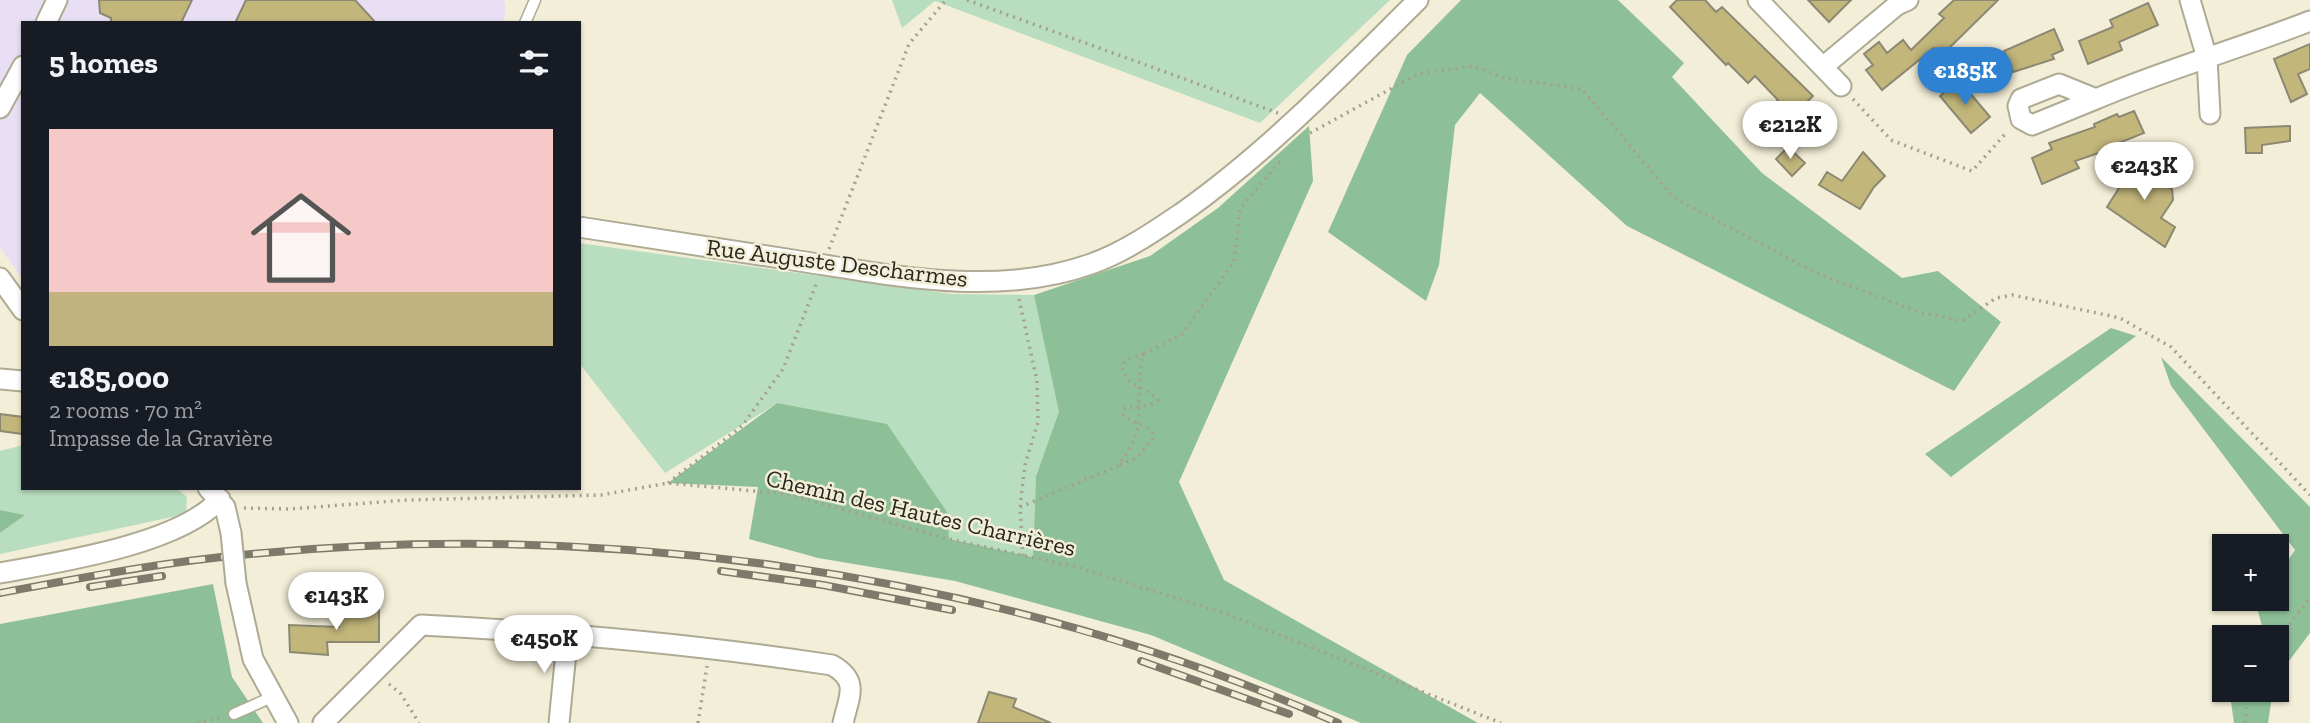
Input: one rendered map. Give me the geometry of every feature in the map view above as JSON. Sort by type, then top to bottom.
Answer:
[{"type":"street","points":[[47,21],[57,0]]},
{"type":"street","name":"Rue Auguste Descharmes","points":[[581,227],[879,273],[1014,282],[1041,279],[1093,264],[1154,232],[1210,192],[1295,120],[1418,0]]},
{"type":"street","points":[[1758,0],[1841,86]]},
{"type":"street","points":[[1824,66],[1897,5],[1908,0]]},
{"type":"street","points":[[2190,0],[2207,58],[2210,114]]},
{"type":"street","points":[[2096,99],[2059,84],[2021,99],[2018,106],[2021,119],[2032,125],[2096,99],[2153,75],[2310,21]]},
{"type":"street","points":[[0,108],[21,70]]},
{"type":"street","points":[[0,278],[21,307]]},
{"type":"street","points":[[0,379],[21,381]]},
{"type":"street","points":[[0,573],[173,532],[200,518],[217,498],[231,533],[239,607],[253,659],[288,723]]},
{"type":"street","points":[[323,723],[421,625],[568,632],[710,646],[832,665],[846,673],[851,683],[842,723]]},
{"type":"street","points":[[559,723],[568,632]]},
{"type":"lane","points":[[526,21],[536,0]]},
{"type":"lane","points":[[234,714],[272,697]]},
{"type":"path","points":[[967,0],[1295,120]]},
{"type":"path","points":[[1298,140],[1418,74],[1474,66],[1504,78],[1581,89],[1674,198],[1817,273],[1918,312],[1962,321],[1996,298],[2013,295],[2120,318],[2171,347],[2310,495]]},
{"type":"path","points":[[1841,86],[1891,140],[1972,171],[2021,119]]},
{"type":"path","points":[[1020,507],[1138,457],[1154,438],[1150,429],[1122,413],[1125,408],[1139,407],[1158,400],[1150,391],[1129,383],[1122,366],[1126,359],[1144,354],[1182,334],[1234,262],[1240,209],[1290,150]]},
{"type":"path","points":[[1014,282],[1037,380],[1038,422],[1025,465],[1020,507],[1023,555]]},
{"type":"path","points":[[1118,466],[1132,445],[1138,423],[1140,368],[1144,354]]},
{"type":"path","name":"Chemin des Hautes Charrières","points":[[217,498],[289,509],[407,500],[601,495],[668,482],[787,494],[948,539],[1023,555],[1227,614],[1501,723]]},
{"type":"path","points":[[2289,625],[2310,598]]},
{"type":"path","points":[[698,723],[710,646]]},
{"type":"path","points":[[376,672],[401,694],[419,723]]},
{"type":"path","points":[[2245,723],[2247,702]]},
{"type":"path","points":[[197,723],[234,714]]},
{"type":"shaded area","points":[[0,0],[504,0],[506,9],[503,21],[21,21],[21,276],[0,248]]},
{"type":"green space","points":[[892,0],[1390,0],[1260,123],[935,1],[902,28]]},
{"type":"green space","points":[[1461,0],[1618,0],[1684,63],[1672,77],[1762,173],[1902,278],[1938,271],[2001,322],[1954,391],[1627,226],[1480,93],[1455,125],[1439,265],[1426,301],[1328,232],[1407,55]]},
{"type":"green space","points":[[1309,126],[1313,181],[1179,482],[1224,580],[1478,723],[1361,723],[1151,635],[955,581],[818,558],[749,539],[758,487],[668,483],[777,403],[887,424],[947,512],[949,539],[1033,557],[1036,476],[1059,412],[1034,295],[1150,256],[1218,208]]},
{"type":"green space","points":[[581,243],[951,294],[1034,295],[1060,412],[1036,476],[1033,557],[949,539],[777,403],[665,473],[581,366]]},
{"type":"green space","points":[[2111,328],[2136,336],[1951,477],[1925,454]]},
{"type":"green space","points":[[2161,357],[2310,507],[2310,633],[2289,661],[2289,625],[2262,625],[2258,611],[2289,611],[2289,559],[2295,550],[2289,542],[2289,534],[2283,534],[2171,386]]},
{"type":"green space","points":[[21,446],[21,490],[178,490],[187,497],[186,514],[0,554],[0,533],[24,515],[0,510],[0,451]]},
{"type":"green space","points":[[0,510],[25,515],[0,533]]},
{"type":"green space","points":[[213,584],[232,677],[263,723],[0,723],[0,624]]},
{"type":"green space","points":[[2231,702],[2271,702],[2268,723],[2234,723]]},
{"type":"building","points":[[99,0],[192,0],[182,21],[111,21],[111,18],[100,13]]},
{"type":"building","points":[[246,0],[355,0],[374,21],[236,21]]},
{"type":"building","points":[[1677,0],[1705,0],[1716,12],[1722,7],[1813,96],[1785,123],[1770,108],[1778,100],[1755,76],[1748,83],[1728,63],[1726,65],[1670,7]]},
{"type":"building","points":[[1808,0],[1851,0],[1829,22]]},
{"type":"building","points":[[1954,0],[1998,0],[1941,56],[1934,48],[1882,90],[1866,70],[1873,65],[1864,54],[1879,42],[1887,53],[1903,40],[1911,50],[1944,18],[1939,14]]},
{"type":"building","points":[[2148,3],[2158,25],[2119,42],[2122,50],[2088,64],[2079,41],[2113,27],[2110,20]]},
{"type":"building","points":[[2054,29],[2063,50],[2052,55],[2054,59],[2013,72],[2004,51]]},
{"type":"building","points":[[2310,44],[2310,69],[2298,74],[2307,94],[2291,102],[2274,59]]},
{"type":"building","points":[[1959,80],[1990,117],[1971,133],[1940,96]]},
{"type":"building","points":[[2134,111],[2144,133],[2121,142],[2125,144],[2075,161],[2079,168],[2042,184],[2032,158],[2052,149],[2049,143],[2095,127],[2094,124],[2117,114],[2119,117]]},
{"type":"building","points":[[2290,126],[2290,141],[2262,145],[2262,153],[2246,153],[2245,128]]},
{"type":"building","points":[[1788,147],[1805,163],[1792,176],[1776,159]]},
{"type":"building","points":[[1863,152],[1885,176],[1874,187],[1860,209],[1819,185],[1827,172],[1842,181]]},
{"type":"building","points":[[2140,155],[2155,165],[2148,176],[2172,189],[2173,200],[2161,218],[2175,227],[2165,247],[2107,207]]},
{"type":"building","points":[[0,414],[21,417],[21,434],[0,431]]},
{"type":"building","points":[[339,610],[379,610],[379,642],[327,642],[328,655],[290,652],[289,625],[339,627]]},
{"type":"building","points":[[989,692],[1016,699],[1013,707],[1051,723],[978,723]]},
{"type":"railway","points":[[0,593],[171,563],[340,547],[486,544],[632,550],[778,566],[922,591],[1064,625],[1203,669],[1338,723]]},
{"type":"railway","points":[[721,571],[823,585],[952,610]]},
{"type":"railway","points":[[90,587],[162,576]]},
{"type":"railway","points":[[1141,661],[1289,714]]}]
